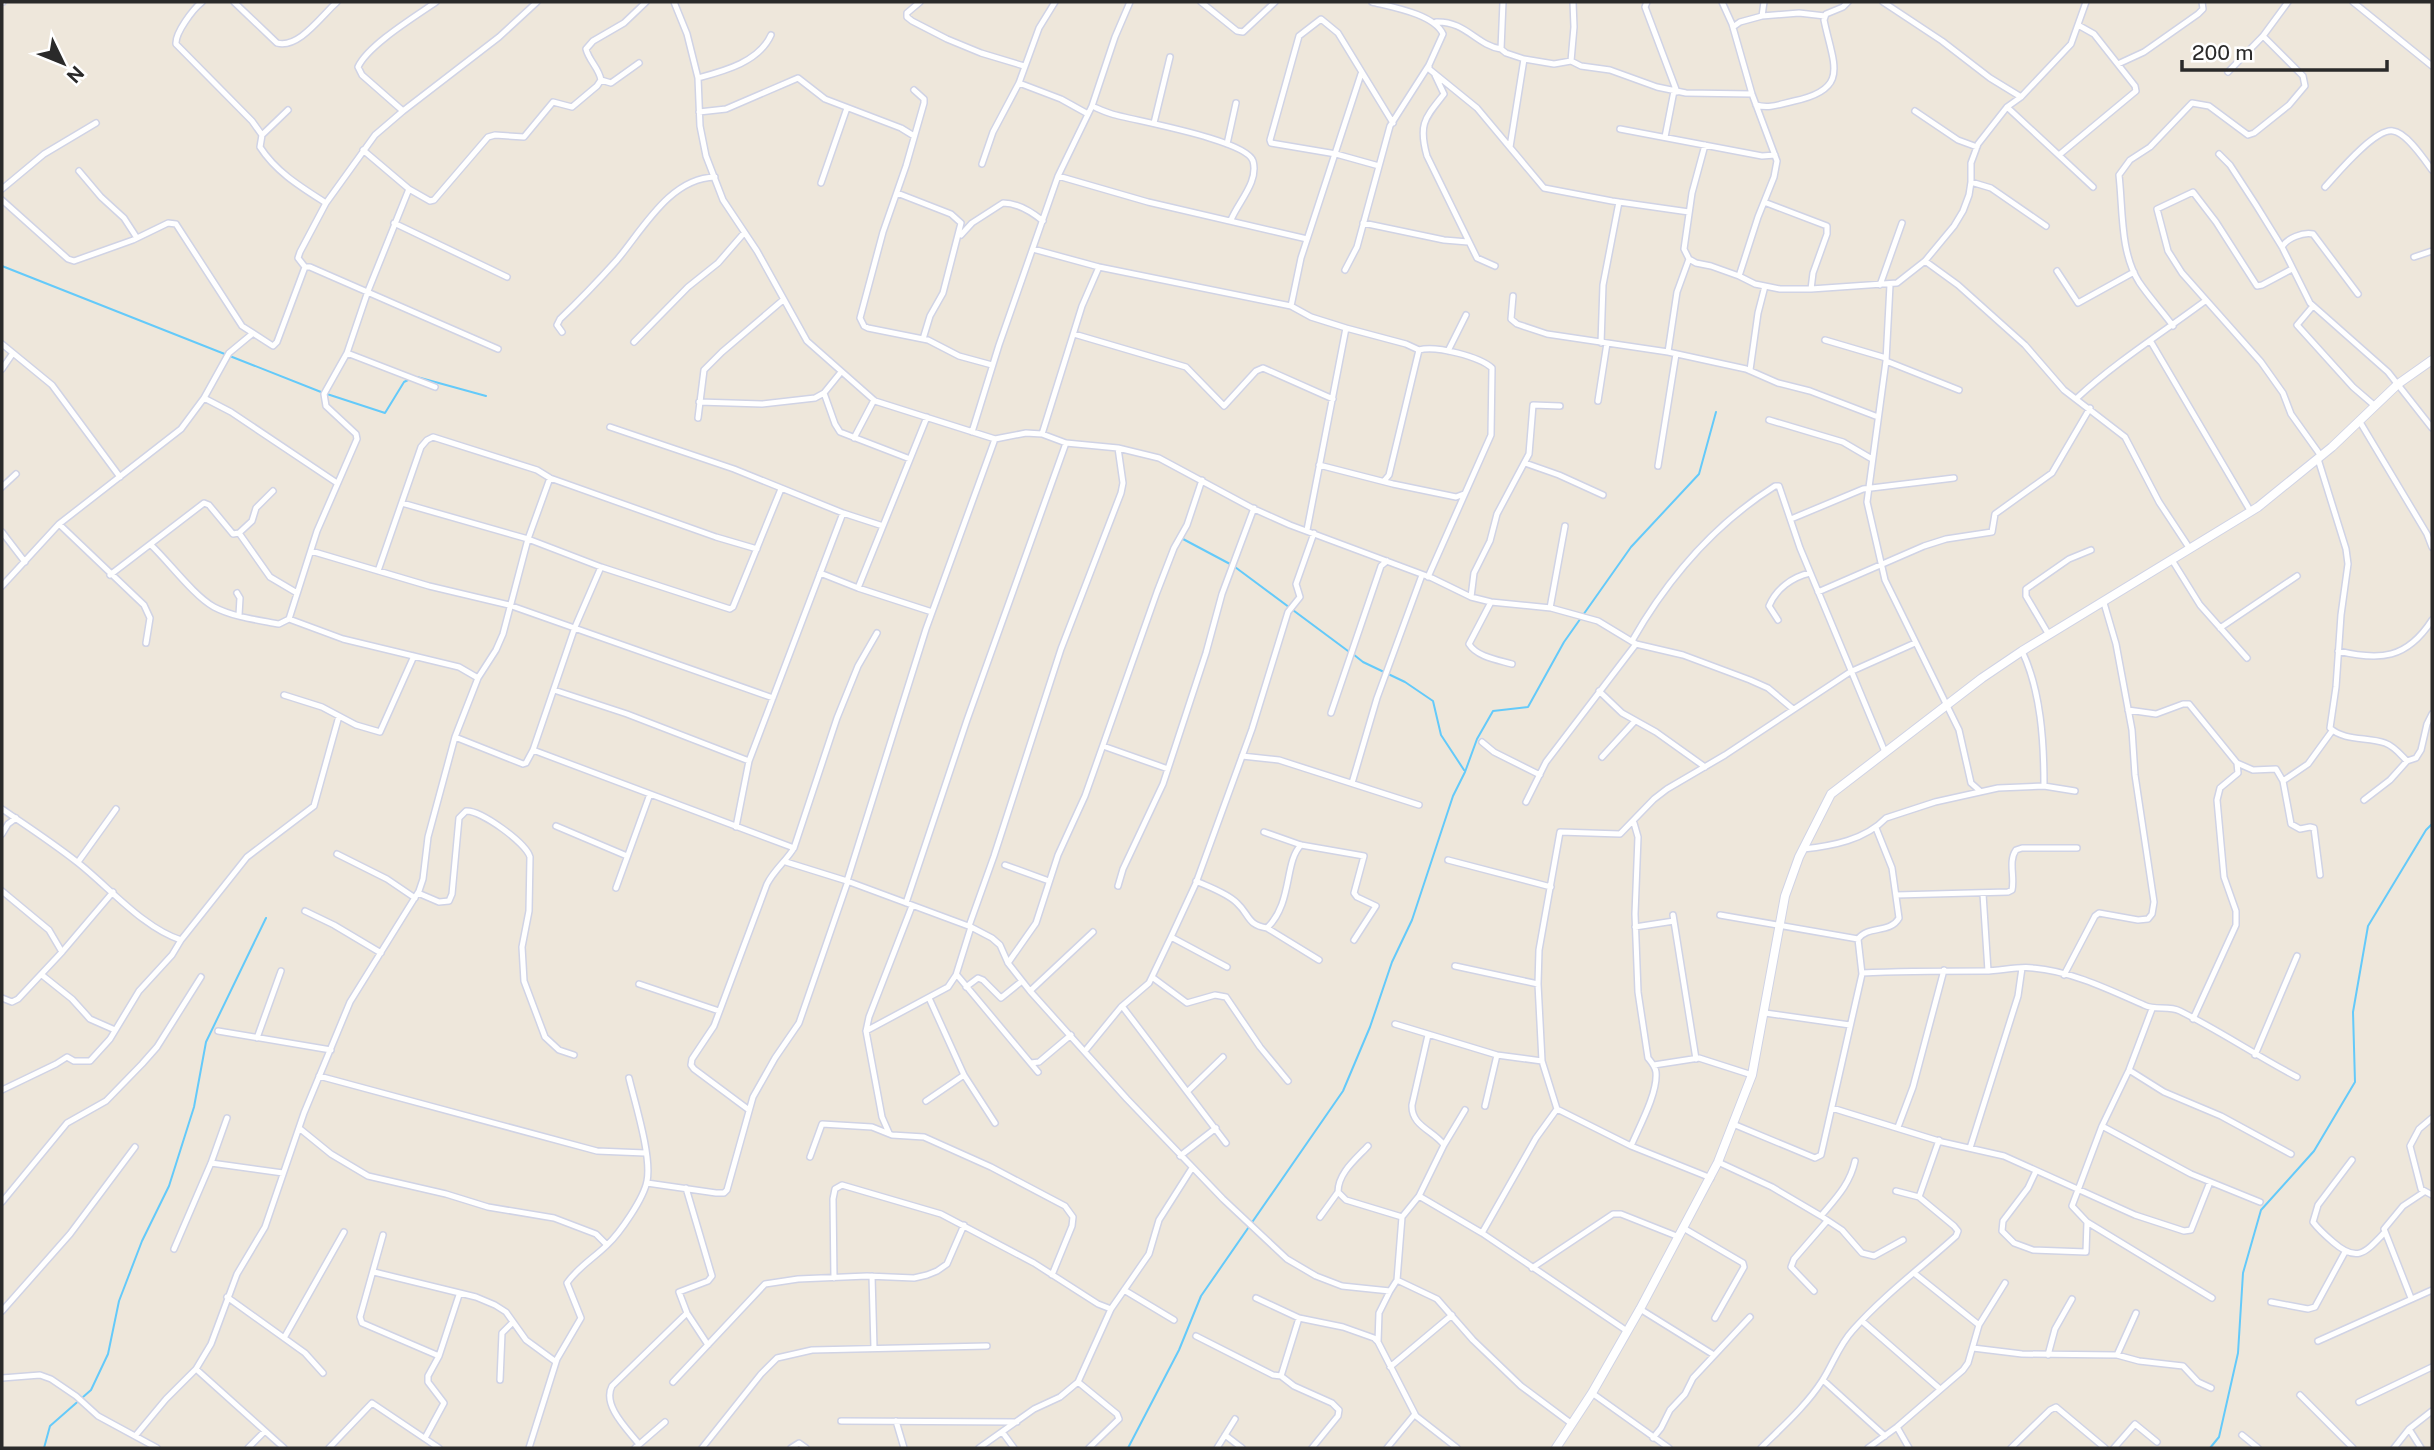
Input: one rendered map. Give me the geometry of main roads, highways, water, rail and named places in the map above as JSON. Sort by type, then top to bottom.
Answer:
[{"type":"waterway","points":[[2,266],[321,392]]},
{"type":"waterway","points":[[417,377],[486,396]]},
{"type":"waterway","points":[[327,394],[385,413],[404,382],[408,380]]},
{"type":"waterway","points":[[1128,1448],[1179,1350],[1201,1296],[1343,1091],[1370,1027],[1392,962],[1412,920],[1453,796],[1477,739],[1493,711],[1528,707],[1564,642],[1631,547],[1699,474],[1716,412]]},
{"type":"waterway","points":[[1183,539],[1230,564]]},
{"type":"waterway","points":[[1235,567],[1348,651]]},
{"type":"waterway","points":[[1353,654],[1363,662],[1405,682],[1433,701],[1441,735],[1464,770]]},
{"type":"waterway","points":[[2210,1448],[2219,1437],[2238,1353],[2243,1273],[2261,1210],[2314,1151],[2355,1082],[2353,1012],[2368,926],[2432,824]]},
{"type":"waterway","points":[[44,1448],[50,1426],[91,1390],[108,1354],[119,1301],[142,1241],[169,1186],[194,1107],[206,1042],[266,918]]}]
